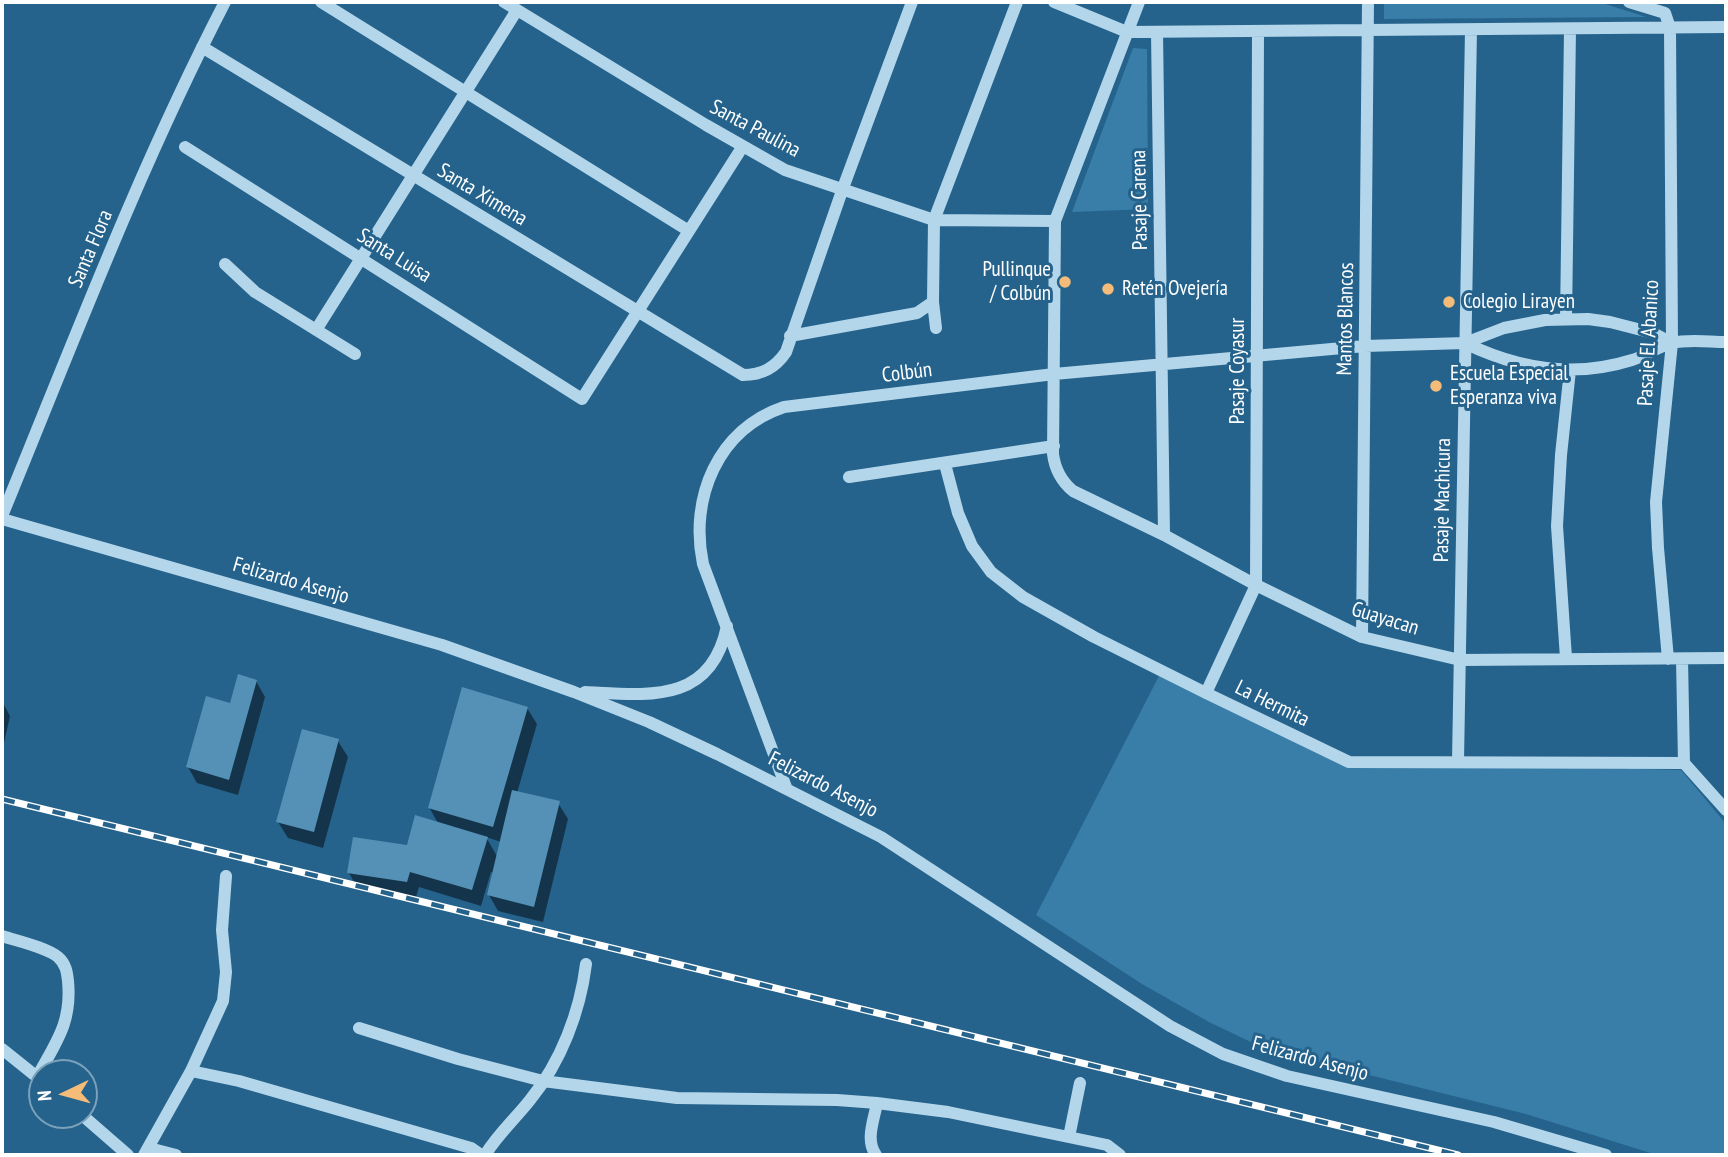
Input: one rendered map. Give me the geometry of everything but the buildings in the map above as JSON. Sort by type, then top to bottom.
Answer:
[{"type":"street","name":"Santa Flora","points":[[2,517],[125,217],[225,2]]},
{"type":"street","points":[[321,2],[689,231]]},
{"type":"street","name":"Santa Paulina","points":[[504,2],[785,170],[934,220],[1055,221]]},
{"type":"street","points":[[912,2],[790,336],[917,313],[933,302]]},
{"type":"street","points":[[936,328],[933,302],[934,220],[1017,2]]},
{"type":"street","points":[[1054,2],[1127,32],[1726,27]]},
{"type":"street","points":[[1055,221],[1139,2]]},
{"type":"street","name":"Mantos Blancos","points":[[1362,637],[1368,2]]},
{"type":"street","points":[[1629,2],[1665,13],[1670,28]]},
{"type":"street","points":[[316,330],[517,10]]},
{"type":"street","name":"Pasaje El Abanico","points":[[1670,28],[1672,343],[1656,502],[1658,548],[1675,659]]},
{"type":"street","points":[[1566,319],[1570,29]]},
{"type":"street","name":"Pasaje Machicura","points":[[1458,761],[1471,30]]},
{"type":"street","name":"Pasaje Coyasur","points":[[1256,585],[1258,31]]},
{"type":"street","name":"Pasaje Carena","points":[[1157,32],[1164,535]]},
{"type":"street","name":"Santa Ximena","points":[[202,47],[744,375],[760,373],[775,365],[786,352],[790,336]]},
{"type":"street","name":"Santa Luisa","points":[[186,146],[582,399],[637,312]]},
{"type":"street","points":[[637,312],[743,146]]},
{"type":"street","name":"Guayacan","points":[[1055,221],[1054,446],[1056,470],[1073,491],[1362,637],[1460,660],[1726,658]]},
{"type":"street","points":[[225,264],[255,292],[355,354]]},
{"type":"street","name":"Colbún","points":[[786,787],[700,550],[699,517],[706,485],[721,456],[752,422],[764,414],[784,407],[1054,374],[1365,345],[1465,343],[1504,328],[1545,320],[1588,319],[1653,333],[1672,343]]},
{"type":"street","name":"Colbún","points":[[1465,343],[1505,360],[1548,369],[1570,370],[1614,365],[1672,343],[1726,342]]},
{"type":"street","points":[[1566,658],[1557,526],[1570,370]]},
{"type":"street","points":[[849,477],[1054,446]]},
{"type":"street","name":"La Hermita","points":[[945,464],[958,513],[972,546],[991,572],[1035,604],[1094,637],[1349,762],[1684,763]]},
{"type":"street","name":"Felizardo Asenjo","points":[[2,517],[442,645],[574,692],[649,722],[786,787],[881,837],[1170,1026],[1223,1054],[1287,1076],[1494,1122],[1591,1153],[1606,1155]]},
{"type":"street","points":[[1206,693],[1256,585]]},
{"type":"street","points":[[574,692],[646,695],[679,689],[700,676],[709,666],[722,644],[727,624]]},
{"type":"street","points":[[1675,659],[1684,763],[1726,810]]},
{"type":"street","points":[[176,1155],[146,1152],[191,1071],[225,993],[226,959],[222,930],[226,876]]},
{"type":"street","points":[[2,936],[52,954],[62,962],[66,970],[70,998],[68,1016],[49,1059]]},
{"type":"street","points":[[191,1071],[239,1081],[471,1148],[483,1155],[530,1101],[543,1081],[571,1024],[586,964]]},
{"type":"street","points":[[359,1028],[458,1059],[543,1081],[677,1098],[837,1100],[948,1112],[1107,1145],[1120,1155]]},
{"type":"street","points":[[2,1049],[28,1070]]},
{"type":"street","points":[[1069,1137],[1080,1083]]},
{"type":"street","points":[[877,1103],[870,1138],[872,1149],[877,1155]]},
{"type":"street","points":[[98,1129],[128,1155]]},
{"type":"shaded area","points":[[1384,2],[1599,2],[1646,17],[1384,19]]},
{"type":"shaded area","points":[[1133,48],[1147,49],[1148,209],[1072,212]]},
{"type":"shaded area","points":[[1159,676],[1369,764],[1628,769],[1630,765],[1639,769],[1681,770],[1726,824],[1726,1155],[1657,1155],[1526,1114],[1253,1043],[1209,1022],[1142,984],[1036,915]]},
{"type":"railway","points":[[2,799],[1458,1155]]},
{"type":"place","name":"Pullinque / Colbún","points":[[1065,282]]},
{"type":"place","name":"Retén Ovejería","points":[[1108,289]]},
{"type":"place","name":"Colegio Lirayen","points":[[1449,302]]},
{"type":"place","name":"Escuela Especial Esperanza viva","points":[[1436,386]]}]
